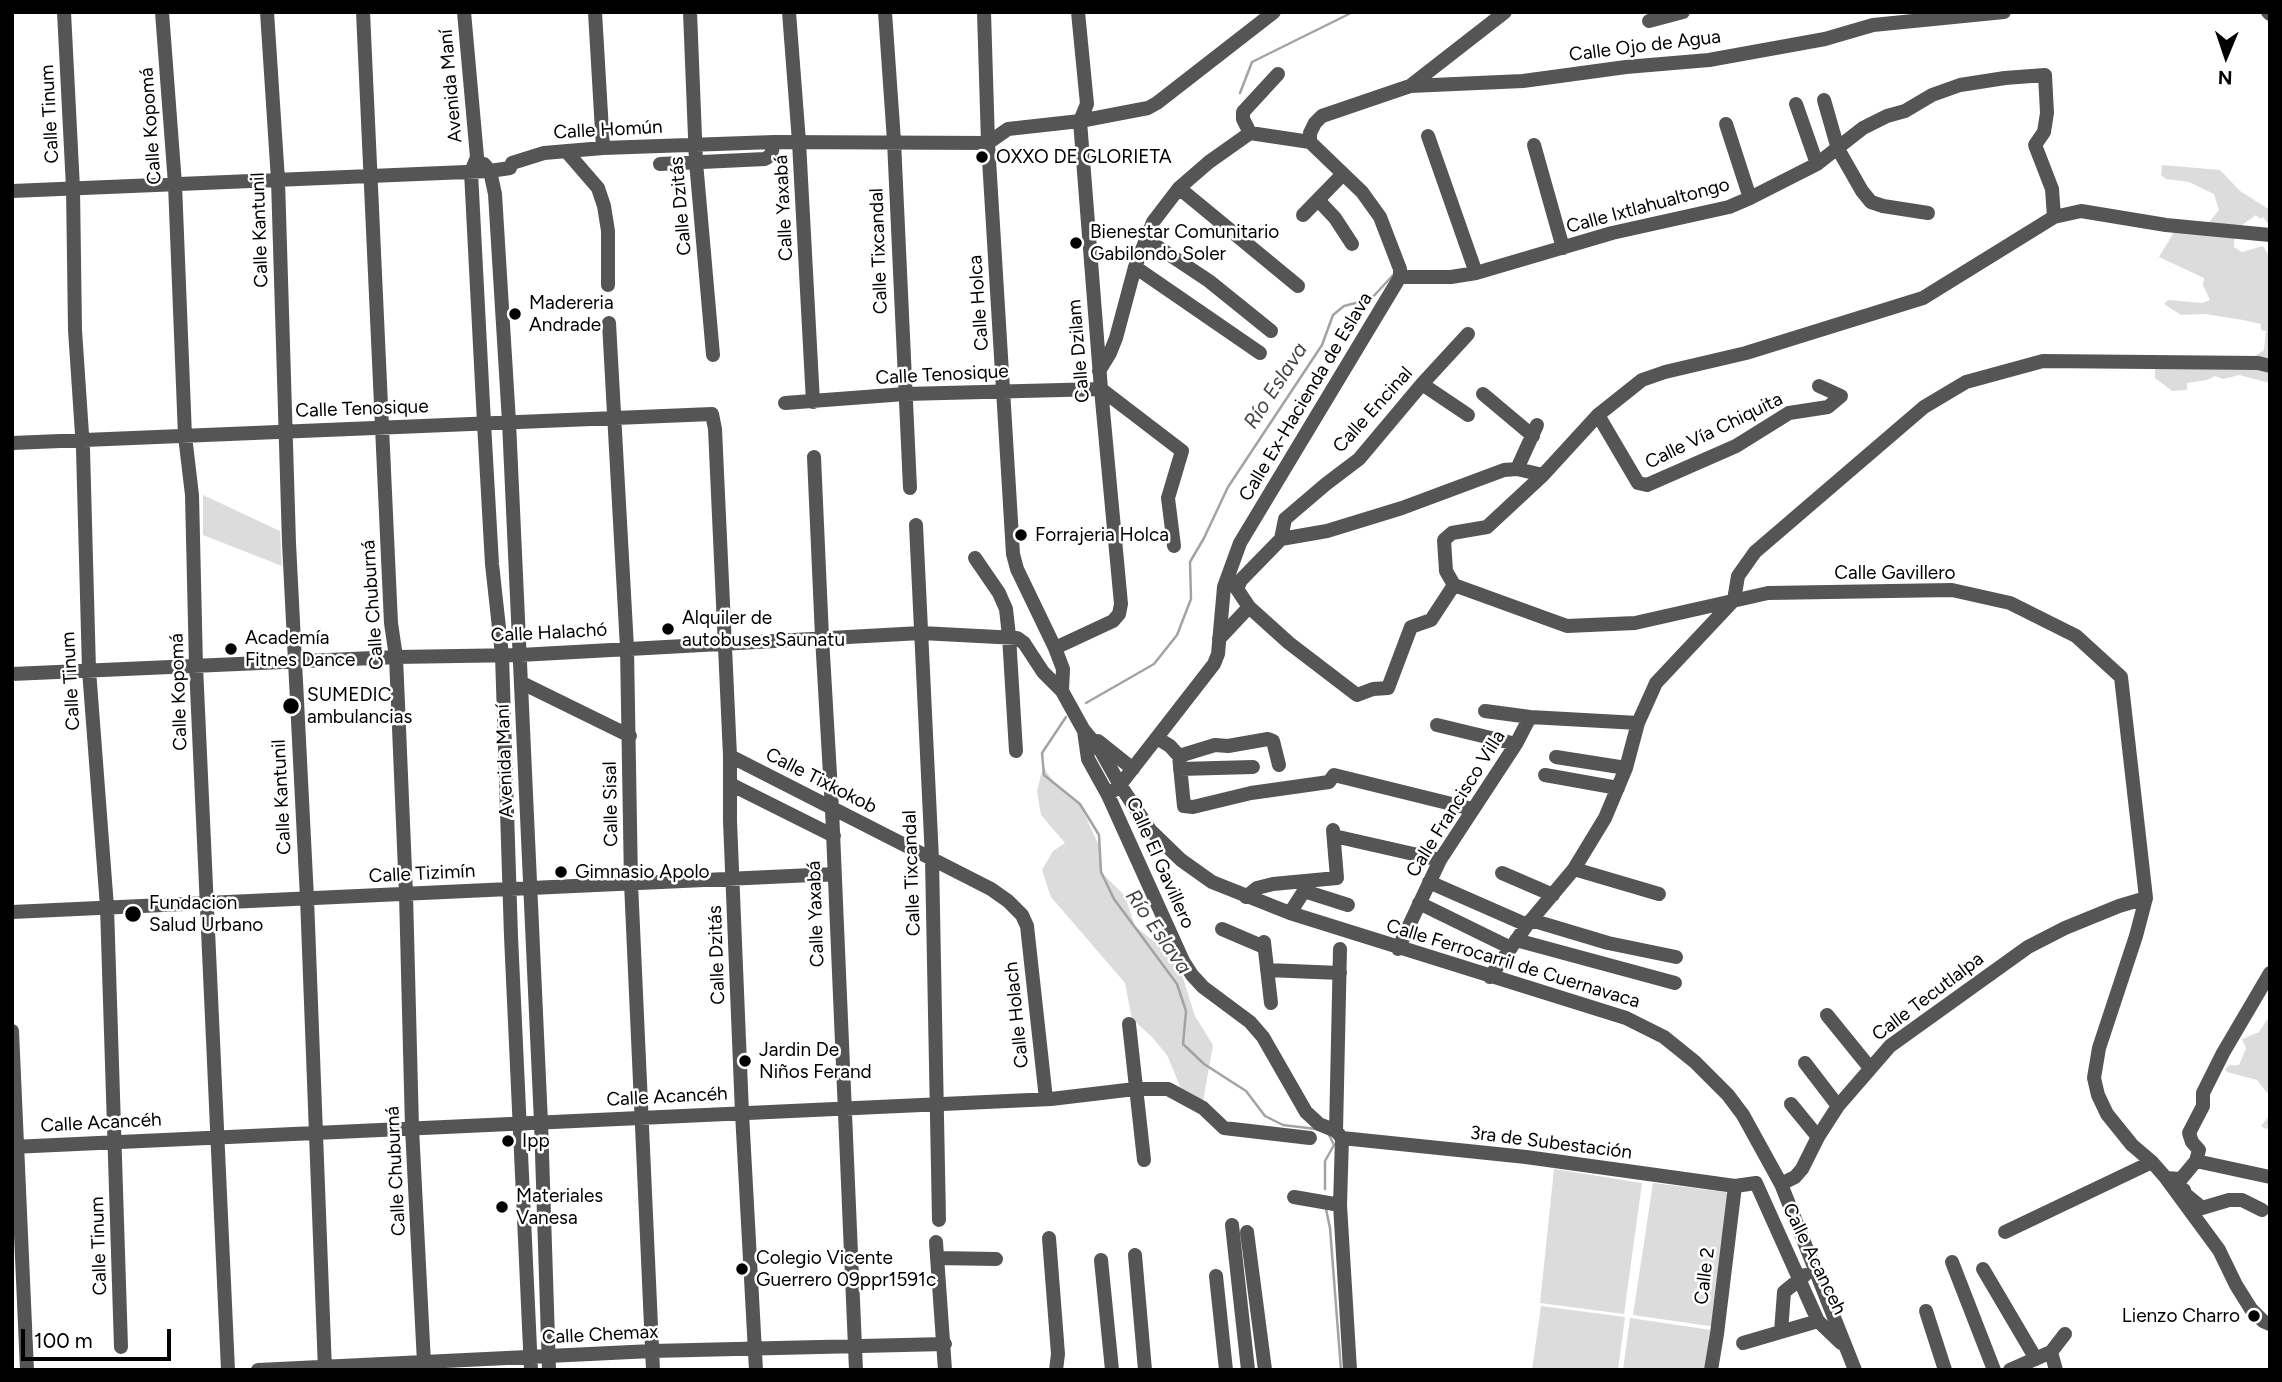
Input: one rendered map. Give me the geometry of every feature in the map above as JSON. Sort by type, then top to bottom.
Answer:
[{"type":"street","name":"Calle Tinum","points":[[64,12],[74,188],[75,330],[82,440],[89,670],[107,908],[121,1347]]},
{"type":"street","name":"Calle Kopomá","points":[[162,12],[174,184],[185,436],[192,495],[196,666],[228,1370]]},
{"type":"street","name":"Calle Kantunil","points":[[267,12],[278,180],[285,432],[325,1368]]},
{"type":"street","name":"Calle Chuburná","points":[[363,12],[391,623],[396,657],[412,1128],[424,1363]]},
{"type":"street","name":"Avenida Maní","points":[[464,12],[477,157],[471,172],[492,564],[502,655],[531,1364]]},
{"type":"street","points":[[595,12],[604,148]]},
{"type":"street","name":"Calle Dzitás","points":[[690,12],[696,162],[713,355]]},
{"type":"street","name":"Calle Yaxabá","points":[[789,12],[813,402]]},
{"type":"street","name":"Calle Tixcandal","points":[[885,12],[894,141],[910,488]]},
{"type":"street","name":"Calle Holca","points":[[984,12],[988,142],[1013,554],[1017,569],[1055,648]]},
{"type":"street","name":"Calle Dzilam","points":[[1055,648],[1104,627],[1119,614],[1121,604],[1099,370],[1080,121],[1087,104],[1078,12]]},
{"type":"street","name":"Calle Homún","points":[[12,191],[490,171],[510,168],[512,163],[544,153],[604,148],[774,142],[988,142],[1008,129],[1080,121],[1136,111],[1157,103],[1274,12]]},
{"type":"street","points":[[1410,86],[1505,12]]},
{"type":"street","points":[[1649,20],[1683,12]]},
{"type":"street","name":"Calle Ojo de Agua","points":[[1310,142],[1310,133],[1322,116],[1410,86],[1523,81],[1626,67],[1709,60],[1825,39],[1874,25],[2004,12]]},
{"type":"street","points":[[1250,133],[1243,119],[1243,112],[1278,74]]},
{"type":"street","name":"Calle Ixtlahualtongo","points":[[1400,277],[1451,277],[1476,273],[1612,233],[1710,212],[1750,198],[1817,164],[1863,128],[1887,116],[1905,111],[1933,95],[1979,81],[2045,75],[2047,113],[2044,132],[2035,145],[2052,188],[2054,217]]},
{"type":"street","points":[[1824,100],[1838,149],[1871,202],[1928,214]]},
{"type":"street","points":[[1796,104],[1817,164]]},
{"type":"street","points":[[1726,124],[1750,198]]},
{"type":"street","points":[[1099,370],[1116,338],[1135,267],[1153,222],[1179,188],[1209,162],[1250,133],[1310,142],[1362,192],[1380,217],[1400,269],[1400,277]]},
{"type":"street","points":[[1428,136],[1476,273]]},
{"type":"street","points":[[660,164],[769,158],[774,142]]},
{"type":"street","points":[[1534,145],[1563,248]]},
{"type":"street","points":[[566,151],[598,188],[604,206],[608,231],[608,285]]},
{"type":"street","name":"Avenida Maní","points":[[477,157],[490,171],[495,194],[509,422],[541,1122],[549,1363]]},
{"type":"street","points":[[1303,215],[1343,174]]},
{"type":"street","points":[[1179,188],[1298,286]]},
{"type":"street","points":[[1319,201],[1335,218],[1352,244]]},
{"type":"street","points":[[1543,475],[1517,469],[1504,470],[1402,508],[1327,531],[1281,539],[1238,584],[1239,594],[1249,607],[1289,643],[1357,695],[1373,689],[1388,688],[1411,627],[1431,620],[1454,586],[1446,571],[1444,540],[1452,533],[1487,527],[1543,475],[1598,415],[1642,380],[1746,353],[1923,298],[2054,217],[2081,211],[2166,225],[2270,234]]},
{"type":"street","points":[[1146,239],[1209,281],[1271,331]]},
{"type":"street","points":[[1135,267],[1260,353]]},
{"type":"street","name":"Calle Ex-Hacienda de Eslava","points":[[1114,790],[1214,664],[1224,587],[1240,543],[1400,277]]},
{"type":"street","name":"Calle Sisal","points":[[609,323],[627,648],[631,883],[653,1370]]},
{"type":"street","name":"Calle Encinal","points":[[1281,539],[1285,519],[1359,459],[1468,334]]},
{"type":"street","points":[[1490,977],[1529,922],[1574,869],[1605,818],[1626,768],[1638,723],[1656,683],[1734,600],[1738,576],[1755,552],[1924,407],[1966,382],[2042,361],[2258,363],[2270,366]]},
{"type":"street","points":[[1422,384],[1468,415]]},
{"type":"street","name":"Calle Vía Chiquita","points":[[1598,415],[1639,483],[1647,485],[1736,446],[1789,413],[1828,407],[1841,396],[1819,386]]},
{"type":"street","points":[[1101,389],[1182,451],[1168,498],[1174,546]]},
{"type":"street","name":"Calle Tenosique","points":[[785,403],[905,394],[1101,389]]},
{"type":"street","points":[[1483,394],[1535,430],[1517,469]]},
{"type":"street","name":"Calle Dzitás","points":[[712,414],[715,429],[742,1113],[756,1370]]},
{"type":"street","name":"Calle Tenosique","points":[[12,443],[712,414]]},
{"type":"street","name":"Calle Yaxabá","points":[[814,457],[834,836],[843,1108],[856,1370]]},
{"type":"street","name":"Calle Tixcandal","points":[[916,525],[932,859],[939,1220]]},
{"type":"street","points":[[975,558],[999,593],[1006,609],[1016,751]]},
{"type":"street","name":"Calle Gavillero","points":[[1454,586],[1567,626],[1635,623],[1768,593],[1952,590],[2010,603],[2076,636],[2121,677],[2146,898],[2098,1048],[2094,1078],[2098,1095],[2108,1114],[2132,1145],[2166,1178],[2219,1250],[2251,1309],[2270,1324]]},
{"type":"street","points":[[1219,639],[1249,607]]},
{"type":"street","name":"Calle Halachó","points":[[12,674],[396,657],[520,655],[921,633],[1009,636]]},
{"type":"street","points":[[1009,636],[1024,643],[1043,672],[1062,691],[1083,730],[1133,769]]},
{"type":"street","points":[[1055,648],[1063,669],[1062,691]]},
{"type":"street","points":[[522,683],[630,736]]},
{"type":"street","points":[[1485,710],[1530,717],[1638,723]]},
{"type":"street","name":"Calle Francisco Villa","points":[[1398,948],[1440,860],[1516,744],[1530,717]]},
{"type":"street","points":[[1437,725],[1516,744]]},
{"type":"street","name":"Calle El Gavillero","points":[[1083,730],[1088,759],[1114,790],[1183,961],[1203,986],[1250,1022],[1263,1037],[1306,1111],[1319,1124],[1339,1134]]},
{"type":"street","points":[[1157,738],[1170,746],[1179,762],[1182,804],[1194,814],[1251,793],[1329,782],[1334,775],[1472,809]]},
{"type":"street","points":[[1179,762],[1213,746],[1268,739],[1273,741],[1279,765]]},
{"type":"street","name":"Calle Tixkokob","points":[[730,756],[991,889],[1022,915],[1027,926]]},
{"type":"street","points":[[1556,757],[1626,768]]},
{"type":"street","points":[[1179,762],[1253,767]]},
{"type":"street","points":[[1545,775],[1618,788]]},
{"type":"street","points":[[730,784],[834,836]]},
{"type":"street","name":"Calle Ferrocarril de Cuernavaca","points":[[1114,790],[1181,860],[1212,882],[1290,913],[1626,1018],[1664,1037],[1695,1062],[1728,1095],[1743,1115],[1782,1184],[1855,1370]]},
{"type":"street","points":[[1246,897],[1257,888],[1273,884],[1335,879],[1338,875],[1333,833],[1440,860]]},
{"type":"street","points":[[1574,869],[1659,894]]},
{"type":"street","points":[[1502,873],[1553,895]]},
{"type":"street","name":"Calle Tizimín","points":[[12,912],[834,874]]},
{"type":"street","points":[[1429,883],[1529,922],[1608,943],[1676,957]]},
{"type":"street","points":[[1290,913],[1304,891],[1348,905]]},
{"type":"street","name":"Calle Tecutlalpa","points":[[1782,1184],[1795,1177],[1802,1169],[1838,1106],[1890,1046],[2028,947],[2065,928],[2146,898]]},
{"type":"street","points":[[1419,903],[1513,944],[1675,983]]},
{"type":"street","name":"Calle Holach","points":[[1027,926],[1046,1099]]},
{"type":"street","points":[[1222,929],[1264,944],[1272,1003]]},
{"type":"street","points":[[1340,949],[1340,1205],[1350,1370]]},
{"type":"street","points":[[1267,970],[1340,973]]},
{"type":"street","points":[[2181,1179],[2196,1161],[2199,1150],[2189,1133],[2203,1105],[2203,1093],[2270,973]]},
{"type":"street","points":[[1827,1015],[1870,1068]]},
{"type":"street","points":[[1129,1024],[1144,1160]]},
{"type":"street","points":[[12,1031],[15,1147],[27,1370]]},
{"type":"street","points":[[1805,1063],[1838,1106]]},
{"type":"street","name":"Calle Acancéh","points":[[15,1147],[1046,1099],[1135,1089],[1168,1090],[1203,1108],[1224,1128],[1310,1138]]},
{"type":"street","points":[[1791,1104],[1818,1137]]},
{"type":"street","name":"3ra de Subestación","points":[[1339,1134],[1735,1186],[1756,1183]]},
{"type":"street","points":[[2196,1161],[2270,1177]]},
{"type":"street","points":[[2005,1232],[2152,1162]]},
{"type":"street","points":[[2166,1178],[2181,1179]]},
{"type":"street","points":[[2181,1179],[2185,1194],[2202,1208],[2229,1200],[2242,1200],[2262,1210]]},
{"type":"street","name":"Calle Acanceh","points":[[1756,1183],[1818,1321],[1845,1346]]},
{"type":"street","name":"Calle 2","points":[[1711,1370],[1735,1186]]},
{"type":"street","points":[[1294,1197],[1340,1205]]},
{"type":"street","points":[[1232,1225],[1248,1370]]},
{"type":"street","points":[[1247,1232],[1265,1370]]},
{"type":"street","points":[[1049,1238],[1058,1354],[1056,1370]]},
{"type":"street","points":[[936,1242],[945,1370]]},
{"type":"street","points":[[1135,1255],[1145,1370]]},
{"type":"street","points":[[937,1258],[996,1259]]},
{"type":"street","points":[[1101,1260],[1112,1370]]},
{"type":"street","points":[[1781,1332],[1782,1297],[1798,1278],[1810,1272],[1812,1262]]},
{"type":"street","points":[[1952,1262],[1994,1370]]},
{"type":"street","points":[[1983,1269],[2036,1359]]},
{"type":"street","points":[[1216,1276],[1226,1370]]},
{"type":"street","points":[[1926,1311],[1945,1370]]},
{"type":"street","points":[[1743,1343],[1818,1321]]},
{"type":"street","points":[[2010,1370],[2051,1352],[2065,1334]]},
{"type":"street","name":"Calle Chemax","points":[[258,1370],[424,1363],[460,1366],[531,1364],[652,1351],[945,1344]]},
{"type":"street","points":[[2051,1352],[2056,1370]]},
{"type":"shaded area","points":[[2162,165],[2220,170],[2240,191],[2270,210],[2269,225],[2263,217],[2260,219],[2256,215],[2235,230],[2234,247],[2242,252],[2263,246],[2270,257],[2270,383],[2239,375],[2223,379],[2215,376],[2187,383],[2187,390],[2172,391],[2155,378],[2155,370],[2160,364],[2231,370],[2237,368],[2264,350],[2266,331],[2261,330],[2261,324],[2243,320],[2205,314],[2181,315],[2164,304],[2168,300],[2202,303],[2210,300],[2203,285],[2204,278],[2159,257],[2177,227],[2206,226],[2219,210],[2214,194],[2189,182],[2166,179],[2161,175]]},
{"type":"shaded area","points":[[203,495],[280,531],[282,566],[203,535]]},
{"type":"shaded area","points":[[1043,767],[1056,785],[1080,804],[1100,848],[1101,872],[1125,896],[1135,926],[1174,958],[1195,1016],[1213,1045],[1203,1102],[1181,1094],[1167,1055],[1132,1019],[1125,983],[1051,897],[1042,870],[1053,851],[1065,843],[1041,815],[1037,791]]},
{"type":"shaded area","points":[[2270,1015],[2270,1128],[2266,1129],[2261,1126],[2269,1116],[2269,1095],[2257,1080],[2227,1072],[2225,1069],[2230,1065],[2239,1065],[2246,1048],[2242,1039],[2259,1032]]},
{"type":"shaded area","points":[[1554,1169],[1642,1183],[1624,1314],[1540,1303]]},
{"type":"shaded area","points":[[1653,1183],[1733,1193],[1716,1327],[1633,1315]]},
{"type":"shaded area","points":[[1541,1306],[1625,1317],[1618,1370],[1532,1370]]},
{"type":"shaded area","points":[[1630,1318],[1711,1330],[1705,1370],[1623,1370]]},
{"type":"waterway","name":"Río Eslava","points":[[1240,93],[1252,62],[1353,12]]},
{"type":"waterway","name":"Río Eslava","points":[[1086,703],[1154,664],[1177,635],[1191,599],[1190,562],[1228,487],[1322,345],[1333,315],[1344,306],[1371,299],[1394,274]]},
{"type":"waterway","name":"Río Eslava","points":[[1066,717],[1042,753],[1044,775],[1080,804],[1099,835],[1101,872],[1114,899],[1177,984],[1186,1011],[1183,1044],[1204,1064],[1246,1091],[1265,1116],[1283,1125],[1316,1129]]},
{"type":"waterway","name":"Río Eslava","points":[[1325,1189],[1325,1161],[1334,1145],[1328,1133]]},
{"type":"waterway","name":"Río Eslava","points":[[1326,1209],[1330,1228],[1341,1370]]},
{"type":"place","name":"OXXO DE GLORIETA","points":[[982,157]]},
{"type":"place","name":"Bienestar Comunitario Gabilondo Soler","points":[[1076,243]]},
{"type":"place","name":"Madereria Andrade","points":[[515,314]]},
{"type":"place","name":"Forrajeria Holca","points":[[1021,535]]},
{"type":"place","name":"Alquiler de autobuses Saunatu","points":[[668,629]]},
{"type":"place","name":"Academía Fitnes Dance","points":[[231,649]]},
{"type":"place","name":"SUMEDIC ambulancias","points":[[291,706]]},
{"type":"place","name":"Gimnasio Apolo","points":[[561,872]]},
{"type":"place","name":"Fundacion Salud Urbano","points":[[133,914]]},
{"type":"place","name":"Jardin De Niños Ferand","points":[[745,1061]]},
{"type":"place","name":"Ipp","points":[[508,1141]]},
{"type":"place","name":"Materiales Vanesa","points":[[502,1207]]},
{"type":"place","name":"Colegio Vicente Guerrero 09ppr1591c","points":[[742,1269]]},
{"type":"place","name":"Lienzo Charro","points":[[2254,1316]]}]
